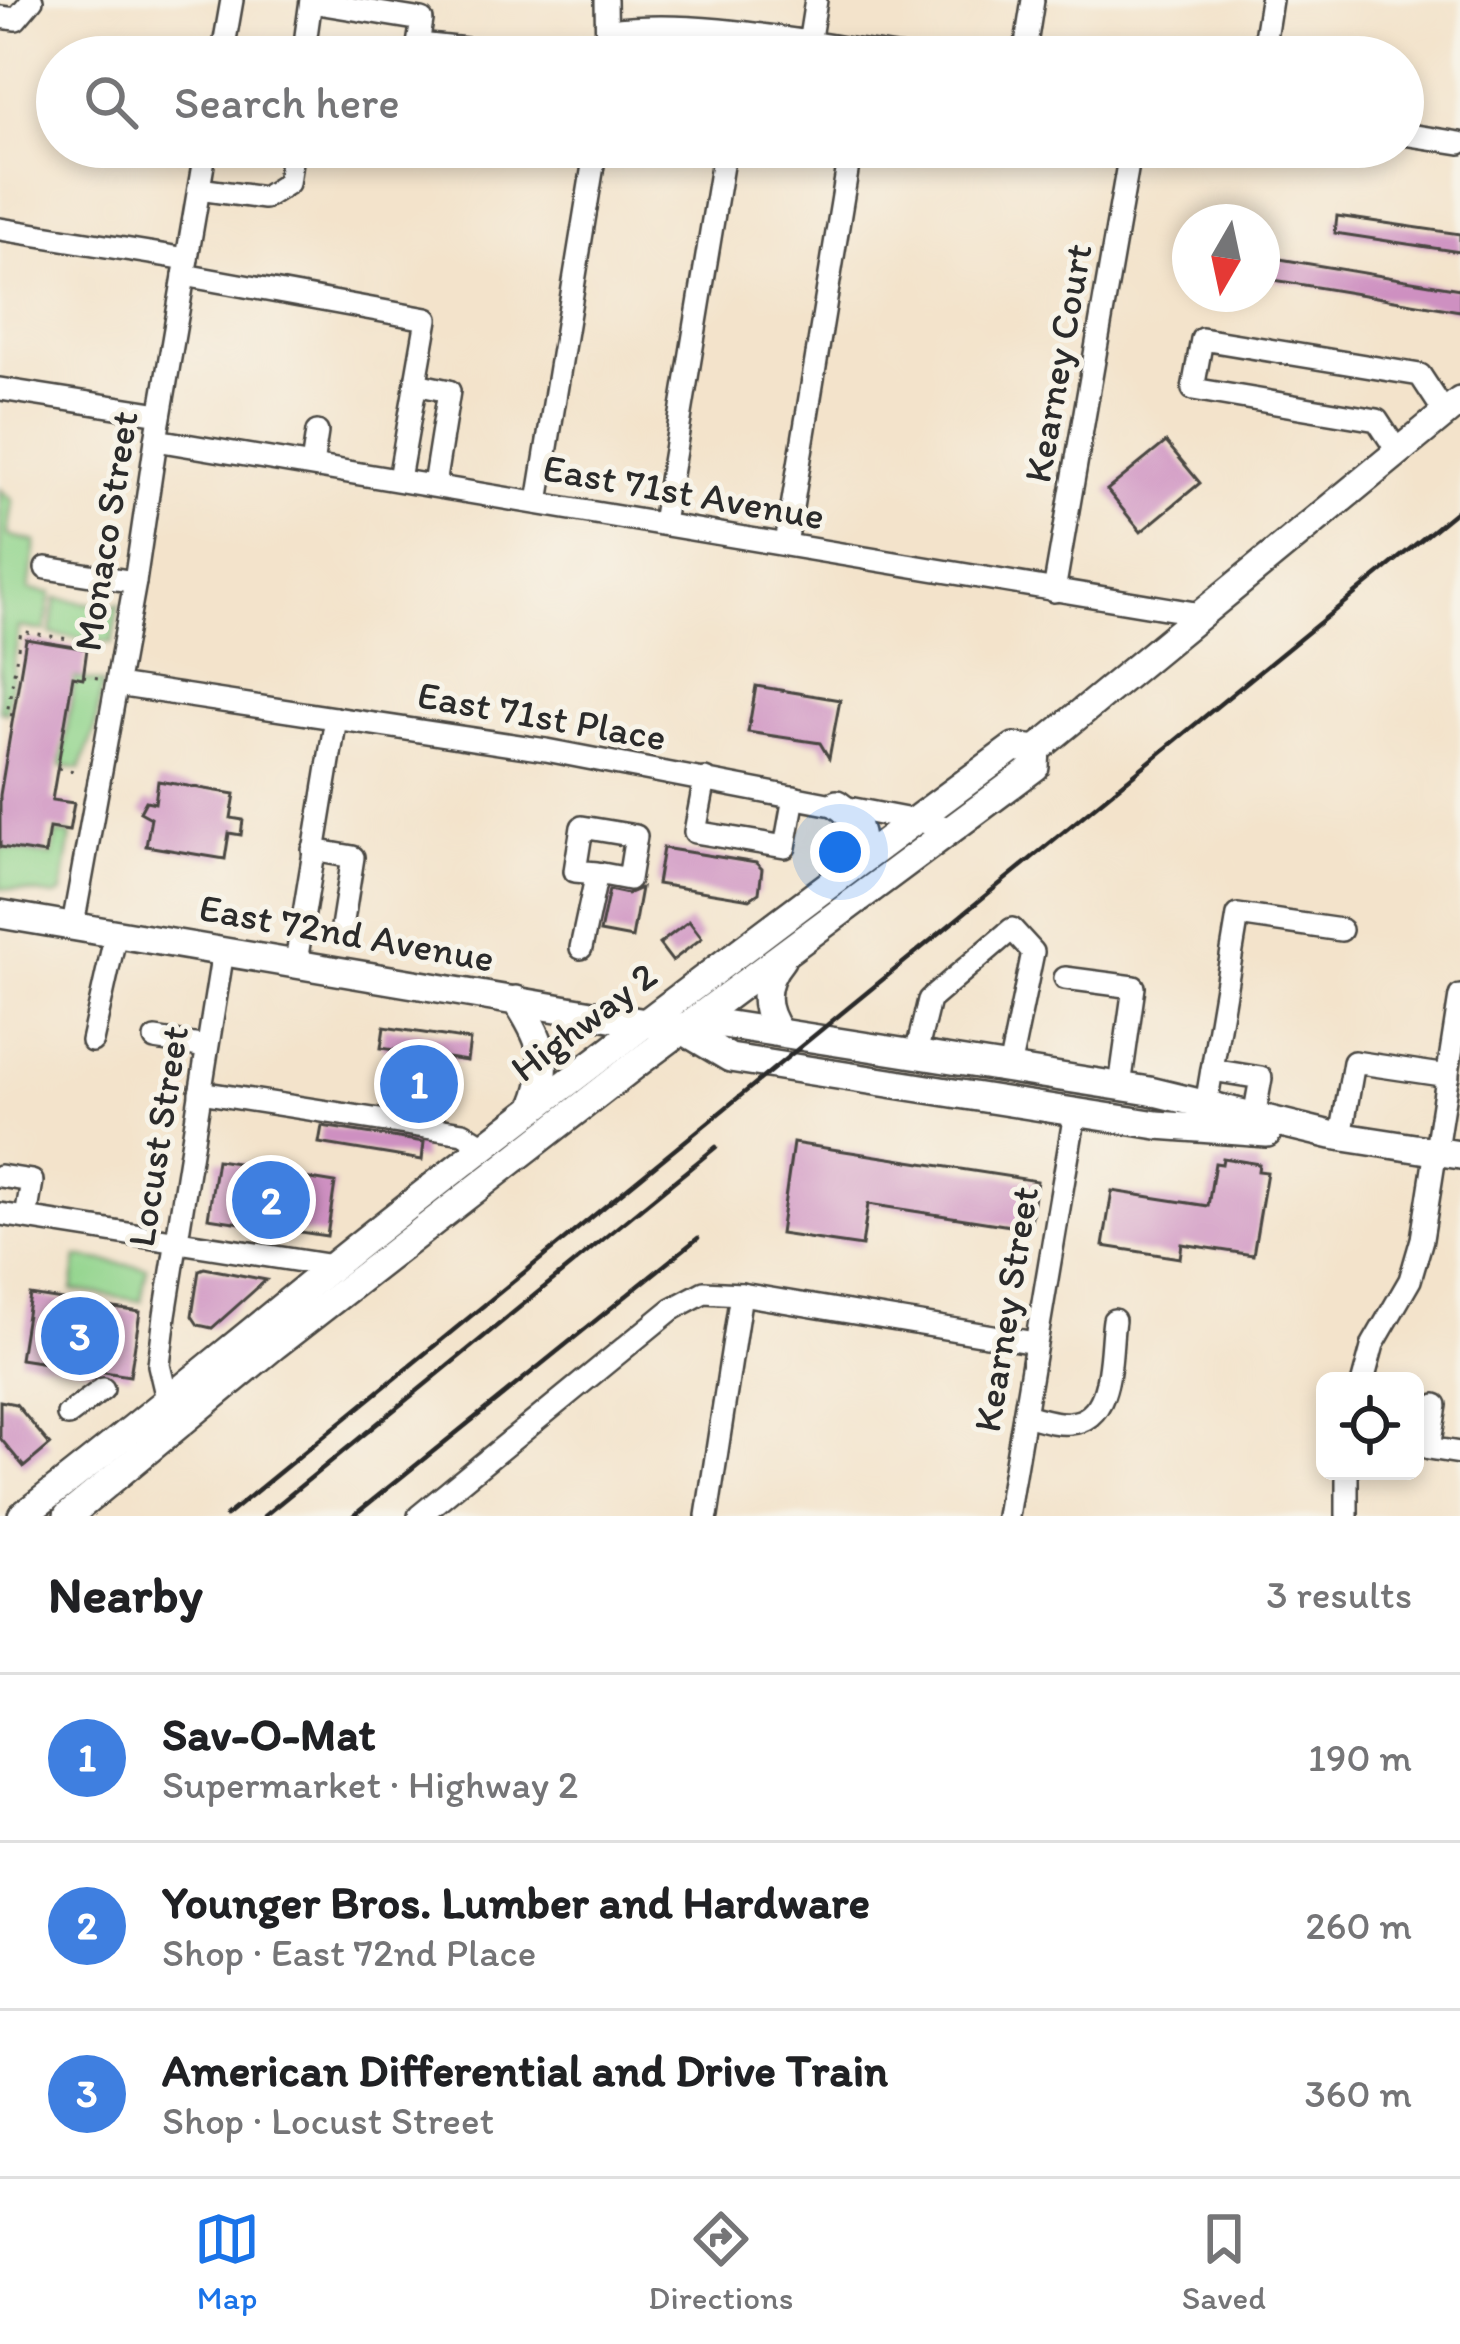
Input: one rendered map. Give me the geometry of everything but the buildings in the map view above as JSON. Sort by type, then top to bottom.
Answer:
[{"type":"main road","name":"Highway 2","points":[[68,1516],[275,1345],[681,1029],[1034,767],[1036,750],[1453,407]]},
{"type":"main road","name":"Highway 2","points":[[22,1516],[535,1106],[1014,747],[1036,750]]},
{"type":"main road","points":[[837,804],[852,814],[860,833],[861,860]]},
{"type":"main road","name":"East 72nd Avenue","points":[[0,914],[681,1029],[723,1024],[1120,1086],[1336,1136],[1448,1153]]},
{"type":"main road","points":[[779,1032],[767,1010],[766,989],[774,968],[793,946]]},
{"type":"main road","points":[[516,1000],[543,1051],[543,1085],[535,1106]]},
{"type":"main road","name":"East 72nd Avenue","points":[[681,1029],[730,1058],[1189,1129],[1336,1136]]},
{"type":"street","points":[[0,17],[16,19],[32,0]]},
{"type":"street","points":[[226,36],[232,0]]},
{"type":"street","points":[[606,0],[608,36]]},
{"type":"street","points":[[810,36],[816,0]]},
{"type":"street","points":[[1028,36],[1034,0]]},
{"type":"street","points":[[1265,36],[1271,0]]},
{"type":"street","points":[[306,36],[311,1],[422,20],[420,36]]},
{"type":"street","points":[[608,29],[666,27],[702,36]]},
{"type":"street","points":[[1424,137],[1460,143]]},
{"type":"street","name":"Monaco Street","points":[[73,925],[202,168]]},
{"type":"street","points":[[199,189],[264,198],[287,183],[289,168]]},
{"type":"street","points":[[538,502],[593,168]]},
{"type":"street","points":[[663,523],[722,168]]},
{"type":"street","points":[[787,544],[848,168]]},
{"type":"street","name":"Kearney Court","points":[[1054,590],[1127,168]]},
{"type":"street","points":[[0,229],[427,320],[399,478]]},
{"type":"street","points":[[1398,452],[1378,419],[1193,389],[1202,339],[1420,375],[1453,407]]},
{"type":"street","points":[[416,384],[451,380],[434,485]]},
{"type":"street","points":[[0,388],[160,414]]},
{"type":"street","points":[[312,465],[316,432]]},
{"type":"street","name":"East 71st Avenue","points":[[156,440],[1201,614]]},
{"type":"street","points":[[46,568],[135,582]]},
{"type":"street","name":"East 71st Place","points":[[117,685],[696,778],[952,828]]},
{"type":"street","points":[[296,962],[336,718]]},
{"type":"street","points":[[696,778],[694,832],[785,847],[794,797]]},
{"type":"street","points":[[313,850],[353,857],[342,927]]},
{"type":"street","points":[[581,948],[597,873]]},
{"type":"street","points":[[1206,1105],[1238,915],[1340,930]]},
{"type":"street","points":[[916,1054],[929,1000],[1012,929],[1033,952],[1010,1069]]},
{"type":"street","points":[[92,1042],[116,933]]},
{"type":"street","name":"Locust Street","points":[[168,1403],[159,1365],[223,951]]},
{"type":"street","points":[[1065,978],[1134,987],[1120,1086]]},
{"type":"street","points":[[1365,1372],[1373,1344],[1410,1280],[1448,1153],[1448,1076],[1460,996]]},
{"type":"street","points":[[155,1039],[207,1047]]},
{"type":"street","points":[[1336,1136],[1354,1062],[1448,1076]]},
{"type":"street","points":[[1212,1070],[1261,1078],[1254,1117]]},
{"type":"street","points":[[200,1092],[463,1132],[484,1146]]},
{"type":"street","name":"Kearney Street","points":[[1007,1516],[1075,1113]]},
{"type":"street","points":[[0,1175],[32,1180],[26,1218]]},
{"type":"street","points":[[0,1223],[1,1214],[333,1266]]},
{"type":"street","points":[[419,1516],[666,1313],[704,1292],[742,1294],[1036,1342]]},
{"type":"street","points":[[707,1516],[742,1294]]},
{"type":"street","points":[[1024,1415],[1067,1424],[1088,1420],[1101,1407],[1114,1320]]},
{"type":"street","points":[[68,1415],[103,1389]]},
{"type":"street","points":[[1436,1405],[1429,1448],[1460,1454]]},
{"type":"street","points":[[1347,1480],[1347,1516]]},
{"type":"path","points":[[13,715],[8,714],[21,631],[124,648]]},
{"type":"path","points":[[58,769],[99,775]]},
{"type":"green space","points":[[0,489],[13,501],[8,535],[36,542],[29,590],[51,593],[45,631],[19,627],[7,712],[0,711]]},
{"type":"green space","points":[[56,598],[112,607],[119,604],[112,643],[51,634]]},
{"type":"green space","points":[[75,678],[102,683],[95,729],[80,769],[61,766]]},
{"type":"green space","points":[[56,833],[71,835],[62,893],[0,888],[0,847],[52,856]]},
{"type":"green space","points":[[77,1257],[147,1268],[141,1301],[72,1290]]},
{"type":"railway","points":[[226,1516],[1460,508]]},
{"type":"railway","points":[[264,1516],[716,1147]]},
{"type":"railway","points":[[353,1516],[698,1238]]},
{"type":"place","name":"Sav-O-Mat","points":[[419,1084]]},
{"type":"place","name":"Younger Bros. Lumber and Hardware","points":[[271,1200]]},
{"type":"place","name":"American Differential and Drive Train","points":[[80,1336]]}]
